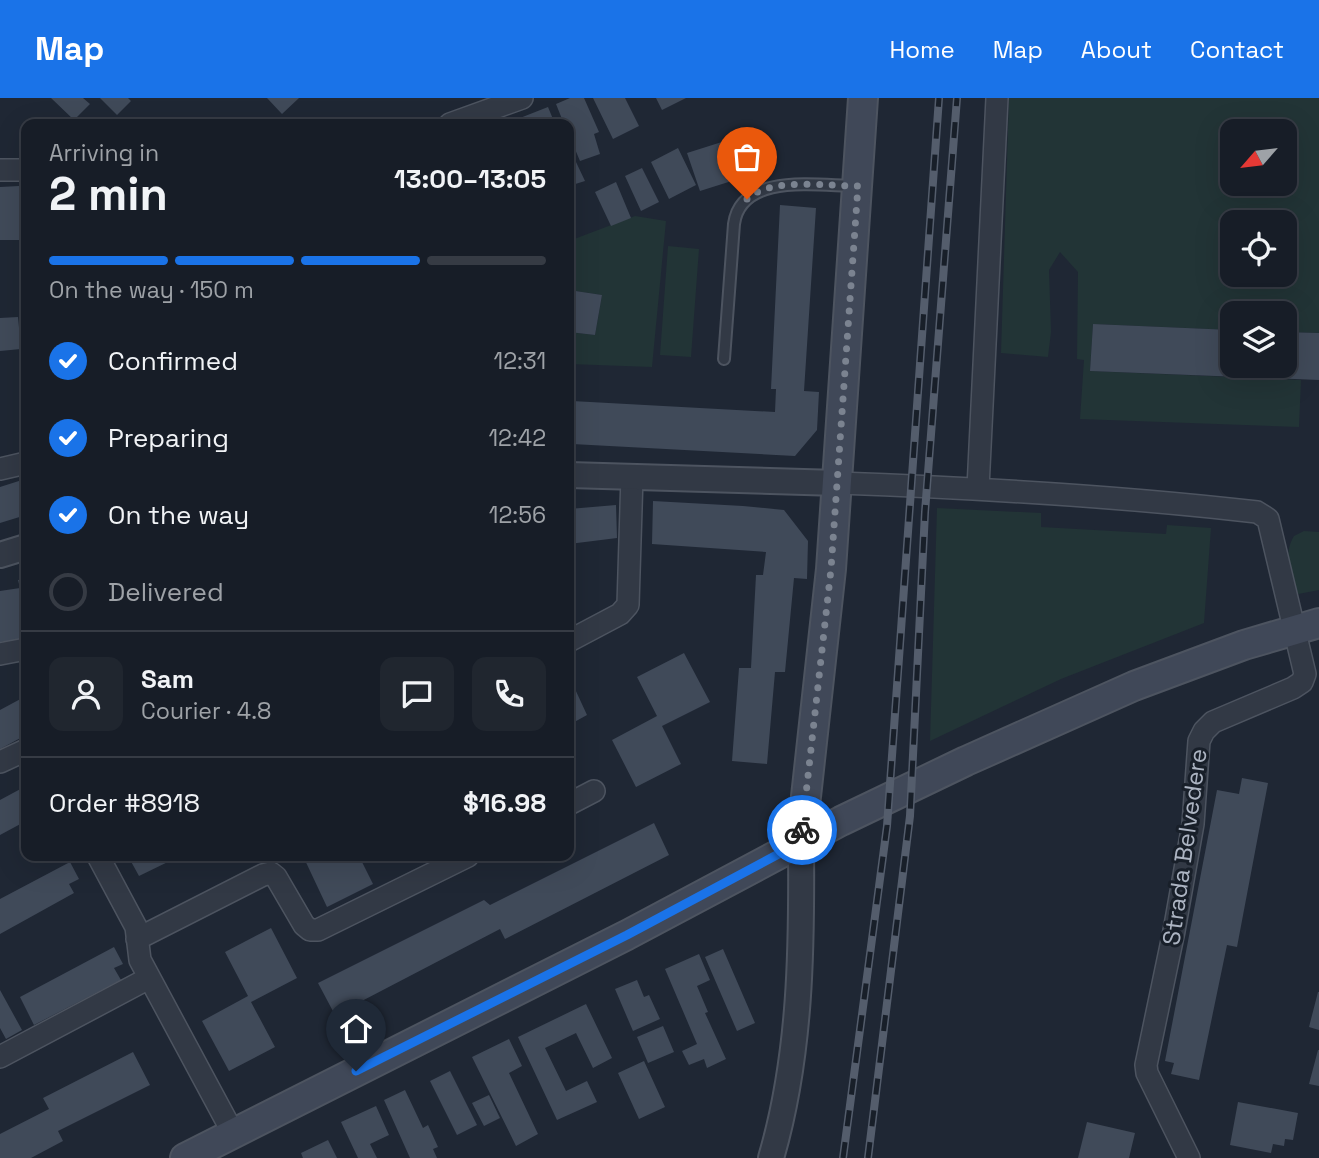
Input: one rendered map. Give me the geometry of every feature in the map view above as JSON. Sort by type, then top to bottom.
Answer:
[{"type":"main road","points":[[801,842],[825,632],[838,484],[863,98]]},
{"type":"main road","points":[[185,1158],[627,935],[801,842],[965,761],[1075,711],[1201,660],[1307,626]]},
{"type":"street","points":[[464,119],[522,98]]},
{"type":"street","points":[[978,488],[997,98]]},
{"type":"street","points":[[0,170],[21,170]]},
{"type":"street","points":[[0,469],[21,464]]},
{"type":"street","points":[[574,475],[978,488],[1160,501],[1263,514],[1268,519],[1307,626]]},
{"type":"street","points":[[574,638],[620,614],[628,605],[632,476]]},
{"type":"street","points":[[0,555],[21,549]]},
{"type":"street","name":"Strada Belvedere","points":[[1189,1158],[1147,1073],[1146,1065],[1194,824],[1199,741],[1213,722],[1302,682],[1305,674],[1307,626]]},
{"type":"street","points":[[0,654],[21,650]]},
{"type":"street","points":[[0,762],[21,752]]},
{"type":"street","points":[[574,801],[594,791]]},
{"type":"street","points":[[771,1158],[788,1090],[794,1042],[799,985],[801,842]]},
{"type":"street","points":[[100,861],[133,922],[139,958],[233,1133]]},
{"type":"street","points":[[137,939],[271,873],[304,925],[310,930],[318,930],[454,861]]},
{"type":"street","points":[[0,1057],[149,978]]},
{"type":"lane","points":[[724,359],[734,224],[742,205],[753,194],[770,187],[858,186]]},
{"type":"shaded area","points":[[1009,98],[1319,98],[1319,333],[1297,332],[1297,301],[1220,301],[1220,329],[1093,324],[1090,371],[1301,380],[1299,427],[1080,419],[1084,360],[1077,359],[1078,272],[1060,252],[1049,270],[1051,332],[1048,357],[1001,353]]},
{"type":"shaded area","points":[[635,216],[666,221],[652,367],[574,364],[574,333],[595,335],[602,295],[574,291],[574,239]]},
{"type":"shaded area","points":[[668,246],[699,249],[691,357],[660,355]]},
{"type":"shaded area","points":[[937,508],[1041,513],[1041,527],[1166,534],[1167,525],[1211,528],[1204,623],[1061,679],[930,741]]},
{"type":"shaded area","points":[[1304,531],[1319,532],[1319,590],[1293,595],[1288,565],[1289,550],[1294,536]]},
{"type":"building","points":[[51,98],[83,98],[90,104],[73,119]]},
{"type":"building","points":[[100,98],[128,98],[131,101],[117,115]]},
{"type":"building","points":[[267,98],[299,98],[282,114]]},
{"type":"building","points":[[570,98],[584,98],[599,132],[594,134],[600,154],[580,161],[574,147],[574,119],[562,119],[556,104]]},
{"type":"building","points":[[593,98],[625,98],[639,126],[613,139]]},
{"type":"building","points":[[656,98],[686,98],[662,110]]},
{"type":"building","points":[[548,107],[553,119],[520,119]]},
{"type":"building","points":[[725,141],[738,179],[700,191],[687,153]]},
{"type":"building","points":[[678,148],[696,185],[669,199],[651,162]]},
{"type":"building","points":[[576,162],[585,181],[574,184]]},
{"type":"building","points":[[642,168],[659,202],[641,211],[625,176]]},
{"type":"building","points":[[616,182],[631,218],[611,226],[595,192]]},
{"type":"building","points":[[19,186],[20,240],[0,240],[0,187]]},
{"type":"building","points":[[780,205],[816,208],[804,391],[819,392],[817,430],[795,456],[574,444],[574,401],[775,412],[776,389],[771,389]]},
{"type":"building","points":[[574,291],[602,295],[595,335],[574,333]]},
{"type":"building","points":[[18,317],[21,349],[0,351],[0,318]]},
{"type":"building","points":[[1093,324],[1220,329],[1220,376],[1090,371]]},
{"type":"building","points":[[1297,332],[1319,333],[1319,380],[1268,378],[1297,378]]},
{"type":"building","points":[[21,480],[21,517],[0,523],[0,487]]},
{"type":"building","points":[[653,501],[784,510],[808,541],[807,579],[794,578],[785,672],[775,672],[767,764],[732,761],[739,668],[751,668],[756,575],[763,575],[766,552],[652,544]]},
{"type":"building","points":[[616,505],[617,538],[574,543],[574,509]]},
{"type":"building","points":[[18,580],[21,580],[21,640],[0,642],[0,591],[20,588]]},
{"type":"building","points":[[684,653],[710,702],[662,726],[681,764],[636,787],[612,740],[657,716],[637,677]]},
{"type":"building","points":[[574,687],[587,715],[574,722]]},
{"type":"building","points":[[21,699],[21,738],[0,749],[0,710]]},
{"type":"building","points":[[1242,778],[1268,783],[1237,947],[1227,945],[1199,1080],[1171,1074],[1174,1063],[1165,1061],[1217,790],[1239,794]]},
{"type":"building","points":[[21,789],[21,824],[0,835],[0,800]]},
{"type":"building","points":[[654,823],[669,855],[505,939],[500,929],[335,1015],[318,983],[484,900],[490,905]]},
{"type":"building","points":[[131,861],[170,861],[139,876]]},
{"type":"building","points":[[305,861],[362,861],[373,884],[327,907]]},
{"type":"building","points":[[70,862],[79,879],[69,884],[74,893],[0,934],[0,899]]},
{"type":"building","points":[[271,928],[297,978],[251,1002],[275,1047],[229,1071],[202,1021],[248,996],[225,952]]},
{"type":"building","points":[[114,947],[123,964],[114,968],[121,980],[34,1025],[20,997]]},
{"type":"building","points":[[723,949],[755,1023],[737,1031],[705,957]]},
{"type":"building","points":[[699,954],[710,980],[697,986],[708,1012],[705,1013],[726,1059],[707,1068],[704,1059],[689,1065],[682,1051],[697,1044],[665,969]]},
{"type":"building","points":[[637,980],[644,997],[649,995],[660,1019],[633,1031],[615,989]]},
{"type":"building","points":[[0,990],[22,1030],[6,1039],[0,1028]]},
{"type":"building","points":[[1319,992],[1319,1030],[1309,1027]]},
{"type":"building","points":[[586,1004],[612,1058],[593,1068],[576,1033],[545,1048],[566,1091],[587,1081],[597,1102],[557,1120],[518,1037]]},
{"type":"building","points":[[663,1026],[674,1052],[648,1063],[637,1037]]},
{"type":"building","points":[[509,1039],[522,1066],[509,1073],[538,1134],[516,1146],[472,1057]]},
{"type":"building","points":[[1319,1050],[1319,1086],[1309,1084]]},
{"type":"building","points":[[133,1052],[150,1085],[58,1131],[63,1141],[31,1158],[0,1158],[0,1134],[49,1109],[43,1098]]},
{"type":"building","points":[[644,1061],[665,1107],[639,1119],[618,1073]]},
{"type":"building","points":[[450,1071],[477,1125],[457,1135],[430,1081]]},
{"type":"building","points":[[405,1090],[423,1128],[428,1125],[438,1147],[433,1149],[437,1158],[410,1158],[384,1100]]},
{"type":"building","points":[[489,1095],[500,1118],[484,1126],[472,1103]]},
{"type":"building","points":[[1238,1102],[1298,1113],[1293,1140],[1285,1139],[1284,1146],[1273,1144],[1271,1153],[1230,1145]]},
{"type":"building","points":[[376,1106],[389,1135],[370,1144],[377,1158],[358,1158],[341,1122]]},
{"type":"building","points":[[1087,1122],[1135,1133],[1129,1158],[1078,1158]]},
{"type":"building","points":[[328,1140],[337,1158],[303,1158],[301,1153]]},
{"type":"railway","points":[[843,1158],[887,826],[939,98]]},
{"type":"railway","points":[[868,1158],[910,816],[925,512],[957,98]]},
{"type":"way so far","points":[[747,199],[770,187],[858,186],[831,569],[802,830]]},
{"type":"route","points":[[356,1071],[696,900],[801,842],[802,830]]}]
